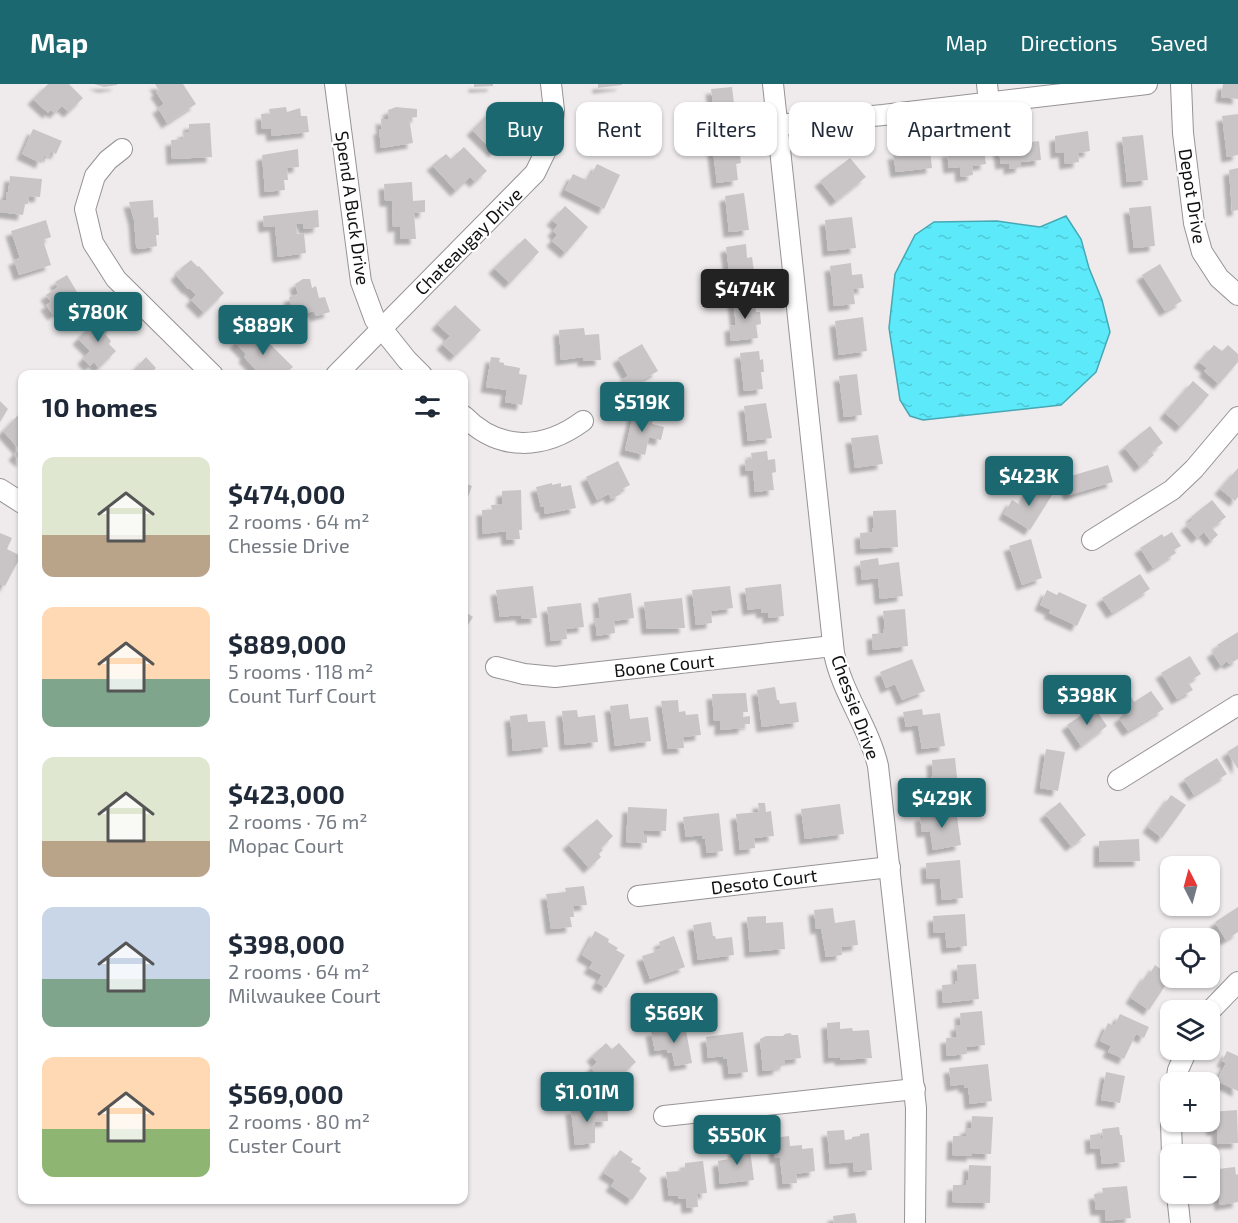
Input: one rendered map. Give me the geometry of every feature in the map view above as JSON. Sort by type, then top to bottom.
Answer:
[{"type":"street","name":"Spend A Buck Drive","points":[[335,84],[361,282],[375,320],[418,370]]},
{"type":"street","name":"Chateaugay Drive","points":[[341,370],[535,173],[552,140],[554,110],[551,84]]},
{"type":"street","name":"Chessie Drive","points":[[773,84],[775,102]]},
{"type":"street","points":[[777,125],[988,93],[1147,84]]},
{"type":"street","name":"Depot Drive","points":[[1181,84],[1183,133],[1194,223],[1202,252],[1220,278],[1238,295]]},
{"type":"street","name":"Chessie Drive","points":[[777,125],[833,646],[838,671],[877,761],[915,1089],[917,1120],[915,1223]]},
{"type":"street","points":[[122,149],[108,159],[95,176],[85,209],[93,243],[116,279],[208,370]]},
{"type":"street","points":[[1092,540],[1172,490],[1194,469],[1238,417]]},
{"type":"street","points":[[468,419],[497,439],[518,444],[539,443],[568,432],[583,421]]},
{"type":"street","points":[[0,489],[18,500]]},
{"type":"street","name":"Boone Court","points":[[496,667],[524,674],[555,677],[833,646]]},
{"type":"street","points":[[1118,780],[1238,705]]},
{"type":"street","name":"Desoto Court","points":[[638,896],[890,867]]},
{"type":"street","points":[[1220,1001],[1238,982]]},
{"type":"street","points":[[664,1116],[915,1089]]},
{"type":"street","points":[[1178,1204],[1180,1223]]},
{"type":"water","points":[[1066,216],[1081,239],[1089,268],[1102,300],[1110,332],[1096,372],[1061,405],[923,420],[910,416],[900,400],[889,328],[895,274],[915,235],[934,222],[997,221],[1040,227]]},
{"type":"building","points":[[48,84],[69,84],[83,98],[69,112],[62,106],[55,113],[51,110],[48,113],[33,99]]},
{"type":"building","points":[[94,84],[117,84],[117,85],[104,87]]},
{"type":"building","points":[[155,84],[183,84],[196,104],[167,123],[158,108],[164,104],[156,92],[159,90]]},
{"type":"building","points":[[474,84],[493,84],[493,86],[474,87]]},
{"type":"building","points":[[598,84],[622,84],[622,85],[598,88]]},
{"type":"building","points":[[1223,84],[1238,84],[1238,99],[1221,97]]},
{"type":"building","points":[[732,87],[734,102],[713,102],[711,89]]},
{"type":"building","points":[[286,107],[287,112],[300,108],[301,116],[307,116],[309,132],[272,136],[271,129],[262,129],[261,114],[270,114],[269,109]]},
{"type":"building","points":[[396,107],[417,109],[417,117],[409,118],[413,143],[381,148],[379,129],[382,129],[381,119],[389,119],[388,110]]},
{"type":"building","points":[[1238,114],[1238,155],[1227,157],[1222,116]]},
{"type":"building","points":[[486,116],[486,144],[472,130]]},
{"type":"building","points":[[210,123],[212,157],[172,159],[171,140],[184,139],[183,132],[189,132],[189,124]]},
{"type":"building","points":[[33,129],[62,141],[56,154],[51,151],[49,157],[44,155],[41,163],[22,154]]},
{"type":"building","points":[[1088,131],[1090,151],[1078,153],[1079,162],[1065,164],[1064,152],[1056,153],[1055,136]]},
{"type":"building","points":[[1143,135],[1148,180],[1127,182],[1122,137]]},
{"type":"building","points":[[1039,141],[1041,160],[1021,162],[1021,167],[1009,169],[1009,163],[1001,164],[1000,156],[1032,156],[1032,142]]},
{"type":"building","points":[[464,147],[487,171],[475,182],[470,177],[456,191],[432,165],[446,154],[451,159]]},
{"type":"building","points":[[298,149],[299,167],[287,168],[288,180],[284,180],[285,190],[265,192],[262,155]]},
{"type":"building","points":[[714,156],[740,156],[741,163],[736,164],[738,180],[717,183]]},
{"type":"building","points":[[893,156],[931,156],[932,168],[896,172]]},
{"type":"building","points":[[948,156],[985,156],[986,164],[972,166],[973,175],[961,177],[960,167],[949,168]]},
{"type":"building","points":[[850,158],[866,177],[836,201],[820,181]]},
{"type":"building","points":[[597,164],[620,175],[604,209],[565,190],[573,174],[586,180]]},
{"type":"building","points":[[1238,168],[1238,210],[1232,211],[1229,170]]},
{"type":"building","points":[[10,176],[42,179],[40,197],[29,196],[23,215],[0,212],[0,200],[7,201],[6,192],[8,193]]},
{"type":"building","points":[[412,182],[413,201],[425,200],[425,212],[414,213],[416,239],[400,239],[400,226],[393,227],[392,201],[385,201],[384,184]]},
{"type":"building","points":[[744,193],[749,230],[729,232],[725,196]]},
{"type":"building","points":[[153,200],[154,218],[158,217],[157,246],[137,248],[134,220],[129,202]]},
{"type":"building","points":[[565,206],[588,227],[566,253],[552,241],[557,235],[553,231],[558,225],[552,220]]},
{"type":"building","points":[[1151,206],[1155,246],[1134,248],[1129,208]]},
{"type":"building","points":[[318,210],[319,227],[304,229],[303,223],[296,224],[297,234],[304,233],[306,253],[278,257],[275,226],[264,227],[263,216]]},
{"type":"building","points":[[852,217],[856,248],[828,251],[825,220]]},
{"type":"building","points":[[46,220],[51,237],[43,240],[51,265],[19,275],[14,260],[20,258],[11,231]]},
{"type":"building","points":[[525,238],[539,252],[510,283],[494,268]]},
{"type":"building","points":[[746,244],[747,258],[752,257],[754,271],[750,271],[752,284],[731,286],[726,247]]},
{"type":"building","points":[[191,260],[224,293],[204,313],[191,300],[196,295],[176,275]]},
{"type":"building","points":[[851,263],[852,275],[862,274],[864,288],[853,289],[855,304],[834,306],[830,266]]},
{"type":"building","points":[[1160,264],[1182,301],[1165,311],[1142,275]]},
{"type":"building","points":[[67,275],[84,304],[65,317],[60,310],[53,315],[46,305],[51,302],[46,295],[58,287],[55,282]]},
{"type":"building","points":[[303,279],[310,279],[312,288],[316,286],[319,298],[325,297],[330,312],[316,316],[314,311],[294,316],[289,297],[298,294],[295,284]]},
{"type":"building","points":[[754,297],[756,312],[760,312],[761,324],[756,325],[758,338],[731,341],[730,326],[736,325],[733,300]]},
{"type":"building","points":[[455,305],[481,330],[455,356],[442,344],[450,336],[437,324]]},
{"type":"building","points":[[101,315],[112,327],[105,334],[111,341],[109,344],[116,351],[99,368],[94,362],[90,366],[83,359],[90,351],[78,339]]},
{"type":"building","points":[[863,317],[867,351],[839,355],[835,321]]},
{"type":"building","points":[[584,328],[585,335],[599,334],[601,360],[583,361],[583,357],[561,360],[559,330]]},
{"type":"building","points":[[249,330],[260,342],[264,338],[293,367],[290,370],[256,370],[244,357],[246,354],[235,343]]},
{"type":"building","points":[[642,344],[658,371],[642,380],[646,387],[630,397],[621,380],[628,376],[618,358]]},
{"type":"building","points":[[1214,345],[1222,351],[1228,345],[1238,354],[1238,362],[1219,384],[1204,371],[1207,368],[1199,362]]},
{"type":"building","points":[[759,351],[760,360],[763,359],[764,372],[761,372],[763,389],[744,391],[740,353]]},
{"type":"building","points":[[146,357],[156,368],[154,370],[134,370]]},
{"type":"building","points":[[491,357],[500,358],[499,362],[504,365],[520,368],[519,374],[527,375],[522,405],[505,402],[507,390],[486,387]]},
{"type":"building","points":[[857,374],[862,415],[844,417],[839,376]]},
{"type":"building","points":[[1193,381],[1209,395],[1181,427],[1165,413]]},
{"type":"building","points":[[0,401],[8,409],[0,422]]},
{"type":"building","points":[[766,403],[772,438],[748,441],[744,406]]},
{"type":"building","points":[[634,411],[654,415],[652,424],[664,427],[661,440],[649,437],[645,455],[625,450]]},
{"type":"building","points":[[18,415],[18,448],[3,431]]},
{"type":"building","points":[[1150,426],[1163,443],[1151,452],[1154,455],[1140,467],[1124,447]]},
{"type":"building","points":[[878,435],[883,464],[855,468],[851,438]]},
{"type":"building","points":[[767,451],[768,460],[775,459],[776,472],[772,473],[774,490],[755,492],[753,470],[746,471],[745,460],[752,459],[751,453]]},
{"type":"building","points":[[618,461],[630,485],[620,490],[621,494],[611,499],[609,494],[597,500],[586,477]]},
{"type":"building","points":[[1108,465],[1113,482],[1069,495],[1064,478]]},
{"type":"building","points":[[1238,468],[1238,497],[1235,501],[1220,489]]},
{"type":"building","points":[[552,483],[552,485],[561,483],[561,487],[571,485],[576,508],[545,514],[536,487]]},
{"type":"building","points":[[1034,483],[1052,495],[1030,530],[1004,514],[1012,500],[1020,505]]},
{"type":"building","points":[[468,484],[472,486],[468,497]]},
{"type":"building","points":[[521,490],[522,530],[519,530],[520,539],[507,540],[506,531],[483,534],[482,510],[492,510],[491,505],[502,504],[502,491]]},
{"type":"building","points":[[1212,500],[1226,517],[1212,528],[1218,535],[1211,541],[1204,532],[1197,538],[1186,525],[1193,520],[1191,517]]},
{"type":"building","points":[[896,510],[898,547],[861,549],[860,533],[872,532],[874,528],[873,511]]},
{"type":"building","points":[[1172,532],[1181,546],[1174,550],[1176,553],[1153,568],[1140,548],[1162,534],[1164,537]]},
{"type":"building","points":[[0,533],[12,538],[7,549],[18,554],[18,562],[5,586],[0,584]]},
{"type":"building","points":[[1031,539],[1042,578],[1022,585],[1009,546]]},
{"type":"building","points":[[878,558],[879,565],[899,562],[903,596],[880,599],[878,578],[862,580],[860,561]]},
{"type":"building","points":[[1140,574],[1150,589],[1112,613],[1102,598]]},
{"type":"building","points":[[781,584],[784,616],[768,618],[768,612],[762,613],[761,608],[748,610],[745,588]]},
{"type":"building","points":[[533,586],[537,618],[522,619],[521,615],[500,617],[496,590]]},
{"type":"building","points":[[730,586],[733,608],[711,611],[712,623],[696,625],[692,590]]},
{"type":"building","points":[[1047,590],[1057,595],[1059,592],[1087,605],[1077,626],[1049,613],[1051,610],[1040,605]]},
{"type":"building","points":[[631,593],[634,618],[614,621],[615,633],[597,636],[595,619],[600,618],[598,598]]},
{"type":"building","points":[[682,598],[685,628],[647,629],[644,602]]},
{"type":"building","points":[[581,603],[584,627],[566,629],[567,639],[551,641],[547,607]]},
{"type":"building","points":[[905,609],[908,646],[873,650],[872,634],[883,633],[885,629],[883,611]]},
{"type":"building","points":[[468,614],[473,617],[468,625]]},
{"type":"building","points":[[1238,632],[1238,659],[1229,664],[1227,661],[1221,666],[1212,652],[1219,648],[1217,645]]},
{"type":"building","points":[[1190,656],[1201,674],[1188,682],[1193,690],[1177,699],[1161,673]]},
{"type":"building","points":[[912,659],[925,691],[902,700],[895,684],[886,688],[880,672]]},
{"type":"building","points":[[775,687],[780,704],[796,702],[799,722],[762,727],[757,690]]},
{"type":"building","points":[[1151,691],[1164,709],[1128,731],[1119,718],[1130,710],[1122,698],[1129,693],[1134,702]]},
{"type":"building","points":[[746,693],[748,712],[743,712],[743,717],[750,716],[750,724],[744,724],[744,728],[720,730],[720,720],[714,721],[712,694]]},
{"type":"building","points":[[678,700],[679,712],[685,711],[686,715],[698,714],[701,735],[683,737],[684,748],[668,749],[661,701]]},
{"type":"building","points":[[628,704],[630,719],[648,717],[651,741],[615,746],[610,706]]},
{"type":"building","points":[[1094,707],[1107,726],[1081,746],[1067,725]]},
{"type":"building","points":[[922,709],[923,715],[940,713],[945,746],[922,749],[918,725],[906,727],[903,712]]},
{"type":"building","points":[[577,710],[578,717],[595,715],[598,742],[565,745],[562,711]]},
{"type":"building","points":[[527,714],[528,722],[545,721],[548,747],[513,751],[510,716]]},
{"type":"building","points":[[1238,745],[1238,769],[1227,752]]},
{"type":"building","points":[[1046,749],[1065,752],[1058,791],[1040,788]]},
{"type":"building","points":[[955,758],[959,796],[920,799],[919,781],[931,780],[932,760]]},
{"type":"building","points":[[1217,758],[1227,774],[1194,795],[1184,779]]},
{"type":"building","points":[[1171,795],[1186,805],[1162,838],[1148,827]]},
{"type":"building","points":[[1060,802],[1086,835],[1071,846],[1045,814]]},
{"type":"building","points":[[758,803],[765,803],[766,812],[771,811],[774,836],[754,838],[755,848],[740,850],[736,814],[759,812]]},
{"type":"building","points":[[840,804],[844,834],[805,839],[801,809]]},
{"type":"building","points":[[628,807],[667,809],[666,831],[644,830],[643,835],[647,835],[647,843],[626,842]]},
{"type":"building","points":[[956,810],[961,845],[933,850],[930,831],[922,832],[920,816]]},
{"type":"building","points":[[719,813],[723,851],[707,853],[705,838],[702,839],[702,835],[686,837],[683,817]]},
{"type":"building","points":[[597,819],[613,836],[601,848],[603,850],[599,854],[601,857],[589,868],[568,844]]},
{"type":"building","points":[[1139,839],[1140,861],[1099,862],[1099,841]]},
{"type":"building","points":[[960,860],[963,898],[942,900],[940,878],[927,879],[926,863]]},
{"type":"building","points":[[584,886],[587,905],[573,906],[574,917],[570,917],[572,927],[551,929],[546,894],[566,892],[565,888]]},
{"type":"building","points":[[1238,907],[1238,932],[1226,940],[1215,922]]},
{"type":"building","points":[[833,908],[835,923],[855,920],[858,945],[841,947],[842,955],[826,957],[821,928],[816,929],[814,910]]},
{"type":"building","points":[[965,914],[967,946],[947,948],[945,932],[934,933],[933,916]]},
{"type":"building","points":[[766,916],[766,923],[783,922],[785,949],[750,952],[747,917]]},
{"type":"building","points":[[711,922],[713,936],[716,939],[732,937],[734,955],[698,960],[693,925]]},
{"type":"building","points":[[595,931],[609,939],[608,942],[618,948],[616,950],[625,955],[606,988],[597,983],[602,975],[589,968],[593,962],[582,955]]},
{"type":"building","points":[[674,936],[685,967],[650,979],[642,956],[655,952],[661,948],[659,942]]},
{"type":"building","points":[[976,964],[979,999],[943,1003],[942,985],[955,984],[955,981],[958,981],[957,965]]},
{"type":"building","points":[[1155,965],[1160,969],[1160,988],[1164,988],[1149,1010],[1131,998],[1147,974],[1149,975]]},
{"type":"building","points":[[982,1011],[985,1045],[966,1047],[967,1054],[947,1056],[946,1038],[957,1037],[956,1025],[961,1025],[960,1013]]},
{"type":"building","points":[[1120,1014],[1149,1027],[1144,1038],[1136,1034],[1124,1059],[1108,1052],[1111,1046],[1100,1041],[1108,1023],[1114,1026]]},
{"type":"building","points":[[840,1022],[840,1029],[869,1030],[872,1058],[840,1060],[840,1057],[829,1058],[827,1023]]},
{"type":"building","points":[[685,1025],[692,1063],[675,1066],[672,1052],[668,1053],[667,1049],[655,1051],[651,1031]]},
{"type":"building","points":[[743,1032],[748,1072],[729,1074],[727,1059],[723,1056],[708,1058],[706,1037]]},
{"type":"building","points":[[790,1033],[798,1035],[801,1058],[785,1060],[785,1065],[778,1065],[779,1069],[763,1071],[760,1039]]},
{"type":"building","points":[[606,1043],[612,1049],[619,1043],[636,1062],[622,1075],[624,1079],[612,1091],[591,1068],[597,1062],[592,1056]]},
{"type":"building","points":[[1227,1051],[1238,1056],[1238,1091],[1220,1082],[1220,1075],[1226,1063],[1222,1061]]},
{"type":"building","points":[[988,1064],[992,1101],[970,1104],[968,1087],[964,1088],[964,1084],[951,1086],[949,1068]]},
{"type":"building","points":[[1106,1072],[1125,1076],[1120,1103],[1101,1100]]},
{"type":"building","points":[[607,1105],[608,1121],[595,1122],[595,1143],[575,1145],[571,1109]]},
{"type":"building","points":[[1237,1110],[1238,1143],[1218,1144],[1220,1111]]},
{"type":"building","points":[[972,1116],[993,1117],[991,1154],[952,1155],[953,1136],[966,1136],[966,1128],[971,1128]]},
{"type":"building","points":[[1119,1127],[1125,1162],[1102,1164],[1100,1148],[1091,1149],[1090,1135],[1100,1134],[1103,1138],[1102,1129]]},
{"type":"building","points":[[844,1130],[845,1140],[869,1133],[872,1170],[854,1172],[853,1162],[830,1164],[827,1131]]},
{"type":"building","points":[[789,1136],[790,1146],[802,1145],[802,1149],[813,1148],[815,1171],[796,1174],[797,1183],[783,1184],[780,1158],[775,1158],[773,1138]]},
{"type":"building","points":[[749,1142],[754,1180],[720,1184],[718,1161],[735,1158],[733,1143]]},
{"type":"building","points":[[620,1150],[633,1159],[631,1162],[641,1168],[639,1171],[647,1178],[632,1200],[611,1186],[615,1180],[604,1173]]},
{"type":"building","points":[[703,1161],[707,1193],[697,1194],[698,1207],[687,1208],[686,1198],[679,1199],[678,1196],[669,1196],[666,1172],[681,1171],[680,1168],[685,1168],[685,1163]]},
{"type":"building","points":[[969,1165],[991,1166],[990,1203],[952,1202],[953,1185],[966,1185]]},
{"type":"building","points":[[1235,1167],[1236,1175],[1238,1174],[1238,1202],[1220,1205],[1220,1169]]},
{"type":"building","points":[[1127,1186],[1131,1218],[1106,1221],[1105,1210],[1096,1210],[1094,1194],[1103,1193],[1102,1188]]},
{"type":"building","points":[[855,1213],[857,1223],[834,1223],[833,1216]]}]
